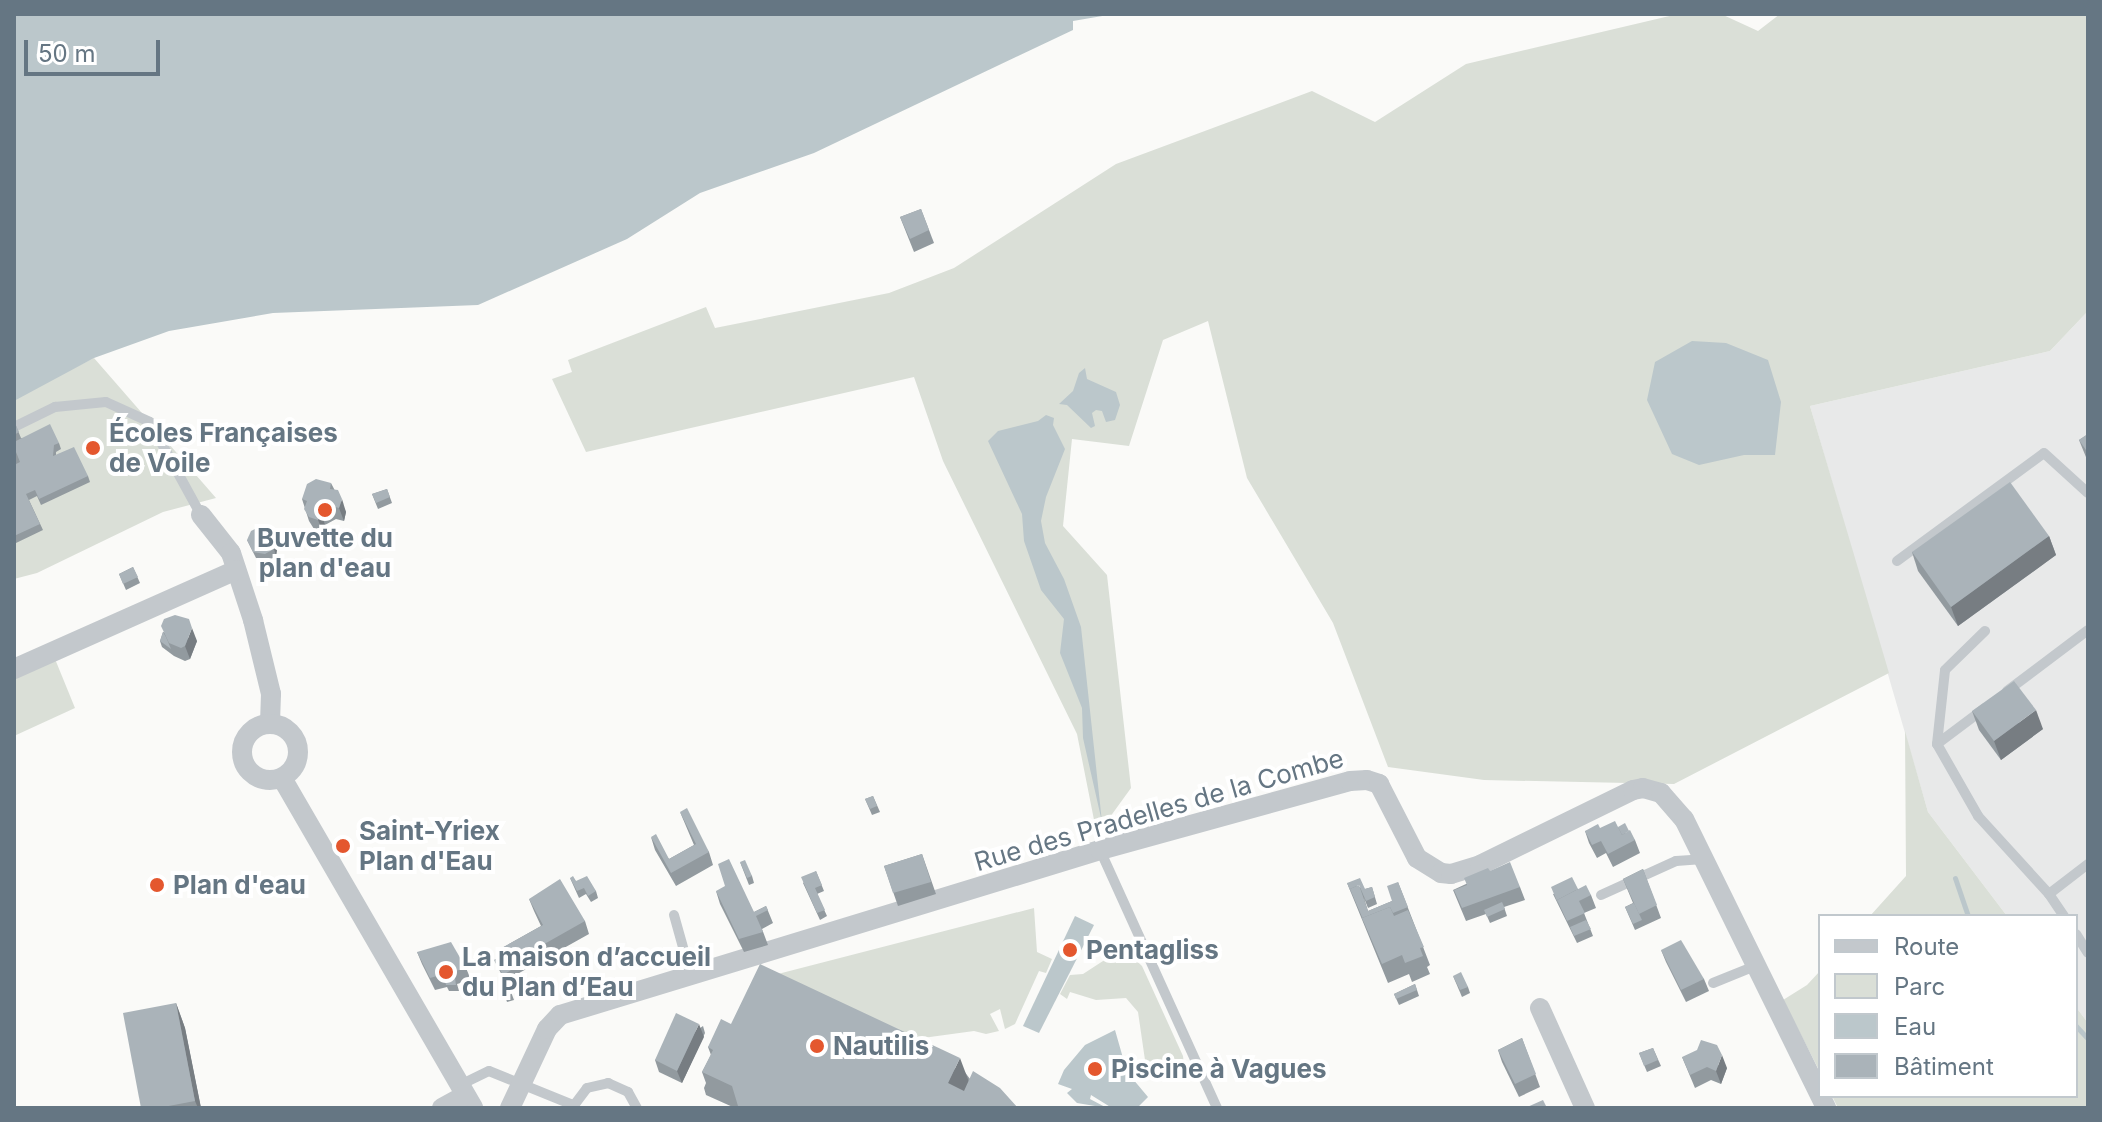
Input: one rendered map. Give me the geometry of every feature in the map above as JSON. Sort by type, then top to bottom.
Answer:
[{"type":"street","points":[[201,515],[231,553],[253,620],[271,694],[270,724]]},
{"type":"street","points":[[14,669],[236,570]]},
{"type":"street","points":[[270,724],[286,729],[297,745],[296,763],[282,778],[260,779],[246,768],[242,759],[244,740],[250,732],[270,724]]},
{"type":"street","points":[[282,778],[466,1096],[442,1108]]},
{"type":"street","name":"Rue des Pradelles de la Combe","points":[[510,1108],[547,1029],[560,1015],[1100,850],[1350,781],[1367,780],[1379,784],[1417,858],[1441,873],[1465,871],[1480,865],[1643,788],[1661,793],[1676,806],[1818,1092]]},
{"type":"street","points":[[1540,1008],[1585,1108]]},
{"type":"lane","points":[[14,427],[55,407],[106,402],[150,422],[201,515]]},
{"type":"lane","points":[[1897,561],[2044,453],[2088,493]]},
{"type":"lane","points":[[1937,744],[2088,630]]},
{"type":"lane","points":[[1985,631],[1945,670],[1937,744],[1978,816],[2049,894],[2063,914]]},
{"type":"lane","points":[[1100,850],[1217,1108]]},
{"type":"lane","points":[[1601,895],[1676,861],[1703,859]]},
{"type":"lane","points":[[2049,894],[2088,864]]},
{"type":"lane","points":[[674,915],[691,976]]},
{"type":"lane","points":[[1713,983],[1755,966]]},
{"type":"lane","points":[[466,1096],[489,1071],[572,1106],[587,1088],[608,1083],[628,1092],[637,1108]]},
{"type":"shaded area","points":[[2088,311],[2088,1023],[2078,1010],[2078,914],[2005,914],[1928,812],[1810,406],[2050,351]]},
{"type":"green space","points":[[1678,14],[1721,14],[1758,31],[1780,14],[2088,14],[2088,311],[2050,351],[1810,406],[1889,673],[1674,784],[1484,780],[1388,767],[1333,623],[1247,478],[1208,321],[1163,340],[1129,446],[1072,439],[1063,526],[1107,575],[1131,788],[1097,835],[1077,734],[943,461],[914,377],[586,452],[552,379],[572,372],[568,360],[706,307],[715,328],[889,293],[954,268],[1116,164],[1312,91],[1375,122],[1466,64]]},
{"type":"green space","name":"Écoles Françaises de Voile","points":[[94,358],[216,498],[163,512],[37,573],[14,579],[14,397]]},
{"type":"green space","points":[[55,659],[75,708],[14,736],[14,677]]},
{"type":"green space","points":[[1905,731],[1928,812],[2005,914],[1872,914],[1906,876]]},
{"type":"green space","name":"Nautilis","points":[[1034,908],[1037,952],[1052,959],[1046,973],[1039,971],[1015,1024],[1005,1029],[1000,1009],[990,1014],[999,1031],[986,1034],[974,1031],[908,1040],[774,975]]},
{"type":"green space","points":[[1123,948],[1142,966],[1183,1056],[1184,1065],[1180,1069],[1164,1068],[1157,1062],[1145,1073],[1142,1070],[1145,1060],[1138,1012],[1126,998],[1096,1000],[1070,992],[1067,999],[1060,994],[1070,975],[1083,974]]},
{"type":"green space","points":[[1818,973],[1818,1068],[1783,1000],[1807,985]]},
{"type":"green space","points":[[2078,1010],[2088,1023],[2088,1108],[1838,1108],[1833,1098],[2078,1098]]},
{"type":"water","points":[[14,14],[1114,14],[1073,21],[1073,30],[814,153],[700,193],[627,239],[478,305],[273,313],[169,331],[94,358],[14,401]]},
{"type":"water","points":[[1692,341],[1726,343],[1768,360],[1781,402],[1775,455],[1744,455],[1699,465],[1672,454],[1647,400],[1655,362]]},
{"type":"water","points":[[1085,368],[1087,379],[1116,392],[1120,405],[1115,420],[1106,422],[1102,411],[1092,413],[1095,426],[1091,428],[1067,405],[1059,404],[1073,391],[1079,373]]},
{"type":"water","points":[[1046,415],[1054,418],[1053,425],[1065,449],[1046,497],[1041,521],[1045,543],[1064,579],[1081,627],[1102,822],[1083,738],[1082,708],[1060,653],[1064,619],[1041,590],[1024,541],[1022,514],[988,441],[998,431],[1038,421]]},
{"type":"water","name":"Pentagliss","points":[[1075,916],[1094,925],[1039,1033],[1023,1026]]},
{"type":"water","name":"Piscine à Vagues","points":[[1115,1030],[1127,1072],[1148,1097],[1137,1108],[1112,1108],[1091,1095],[1090,1099],[1107,1108],[1077,1103],[1067,1093],[1072,1089],[1058,1084],[1064,1070],[1085,1045]]},
{"type":"building","points":[[921,209],[929,230],[910,239],[900,217]]},
{"type":"building","points":[[50,424],[59,443],[54,445],[53,456],[74,447],[88,476],[39,499],[35,490],[26,494],[40,524],[14,536],[14,465],[20,462],[14,442]]},
{"type":"building","points":[[2088,434],[2088,453],[2079,440]]},
{"type":"building","points":[[316,479],[331,483],[330,489],[338,490],[342,499],[339,508],[332,506],[321,512],[318,520],[309,517],[304,509],[307,501],[302,499],[307,484]]},
{"type":"building","points":[[2010,482],[2049,536],[1951,607],[1912,552]]},
{"type":"building","points":[[387,489],[390,497],[376,503],[372,494]]},
{"type":"building","points":[[261,526],[271,529],[276,537],[274,549],[265,554],[253,552],[247,540],[251,531]]},
{"type":"building","points":[[133,567],[138,577],[123,584],[119,574]]},
{"type":"building","points":[[175,615],[189,619],[192,628],[185,646],[181,648],[169,643],[161,626],[164,619]]},
{"type":"building","points":[[163,632],[166,637],[171,649],[160,641]]},
{"type":"building","points":[[2014,681],[2036,710],[1994,741],[1972,711]]},
{"type":"building","points":[[873,796],[877,806],[870,809],[865,799]]},
{"type":"building","points":[[687,808],[709,852],[671,873],[651,837],[656,834],[669,859],[696,844],[680,812]]},
{"type":"building","points":[[1615,821],[1622,835],[1630,830],[1635,840],[1608,854],[1601,841],[1592,845],[1585,831],[1598,824],[1600,828]]},
{"type":"building","points":[[1625,823],[1629,831],[1622,835],[1618,827]]},
{"type":"building","points":[[922,854],[931,882],[893,893],[884,866]]},
{"type":"building","points":[[729,859],[754,912],[766,906],[768,910],[756,916],[763,932],[739,939],[716,891],[725,886],[718,864]]},
{"type":"building","points":[[745,860],[752,876],[747,878],[740,862]]},
{"type":"building","points":[[1510,862],[1520,887],[1462,908],[1454,890],[1467,885],[1464,878]]},
{"type":"building","points":[[1643,869],[1657,905],[1639,914],[1623,879]]},
{"type":"building","points":[[816,871],[822,885],[815,888],[825,910],[817,913],[801,877]]},
{"type":"building","points":[[573,876],[576,881],[587,876],[596,891],[588,896],[584,888],[577,891],[570,878]]},
{"type":"building","points":[[1572,877],[1578,889],[1557,900],[1559,906],[1551,887]]},
{"type":"building","points":[[1360,878],[1365,889],[1372,887],[1375,897],[1366,901],[1359,885],[1350,889],[1352,895],[1347,883]]},
{"type":"building","points":[[560,879],[585,921],[509,964],[500,949],[543,925],[529,899]]},
{"type":"building","points":[[1398,882],[1408,907],[1393,913],[1390,907],[1362,918],[1350,889],[1359,885],[1368,911],[1392,901],[1387,886]]},
{"type":"building","points":[[1586,885],[1591,895],[1579,901],[1585,913],[1567,921],[1557,900]]},
{"type":"building","points":[[1502,902],[1505,909],[1487,917],[1484,910]]},
{"type":"building","points":[[1634,903],[1642,920],[1633,924],[1625,907]]},
{"type":"building","points":[[1390,907],[1394,916],[1408,910],[1424,947],[1420,948],[1423,956],[1405,963],[1402,955],[1382,964],[1362,918]]},
{"type":"building","points":[[1586,920],[1591,929],[1574,936],[1570,927]]},
{"type":"building","points":[[1681,940],[1704,979],[1681,990],[1661,950]]},
{"type":"building","points":[[451,942],[466,968],[430,978],[417,952]]},
{"type":"building","points":[[503,955],[511,970],[503,975],[494,960]]},
{"type":"building","name":"Nautilis","points":[[760,964],[960,1058],[948,1083],[964,1091],[973,1071],[1000,1088],[1018,1108],[737,1108],[732,1086],[702,1072],[713,1050],[708,1047],[721,1019],[731,1024]]},
{"type":"building","points":[[1461,972],[1468,987],[1460,990],[1453,976]]},
{"type":"building","points":[[455,978],[456,985],[446,985],[445,981]]},
{"type":"building","points":[[508,984],[511,994],[505,996],[502,986]]},
{"type":"building","points":[[1415,984],[1417,990],[1396,999],[1394,994]]},
{"type":"building","points":[[176,1003],[195,1101],[141,1108],[123,1013]]},
{"type":"building","points":[[676,1013],[699,1024],[677,1071],[655,1060]]},
{"type":"building","points":[[1522,1038],[1536,1074],[1515,1084],[1498,1050]]},
{"type":"building","points":[[1701,1040],[1717,1045],[1722,1055],[1716,1071],[1707,1067],[1690,1075],[1682,1057],[1697,1050]]},
{"type":"building","points":[[1653,1048],[1658,1060],[1644,1066],[1639,1053]]},
{"type":"building","points":[[1543,1100],[1547,1108],[1525,1108]]},
{"type":"waterway","points":[[1955,878],[1967,914]]},
{"type":"waterway","points":[[2078,1028],[2088,1039]]},
{"type":"place","name":"Écoles Françaises de Voile","points":[[93,448]]},
{"type":"place","name":"Buvette du plan d'eau","points":[[325,510]]},
{"type":"place","name":"Saint-Yriex Plan d'Eau","points":[[343,846]]},
{"type":"place","name":"Plan d'eau","points":[[157,885]]},
{"type":"place","name":"Pentagliss","points":[[1070,950]]},
{"type":"place","name":"La maison d’accueil du Plan d’Eau","points":[[446,972]]},
{"type":"place","name":"Nautilis","points":[[817,1046]]},
{"type":"place","name":"Piscine à Vagues","points":[[1095,1069]]}]
